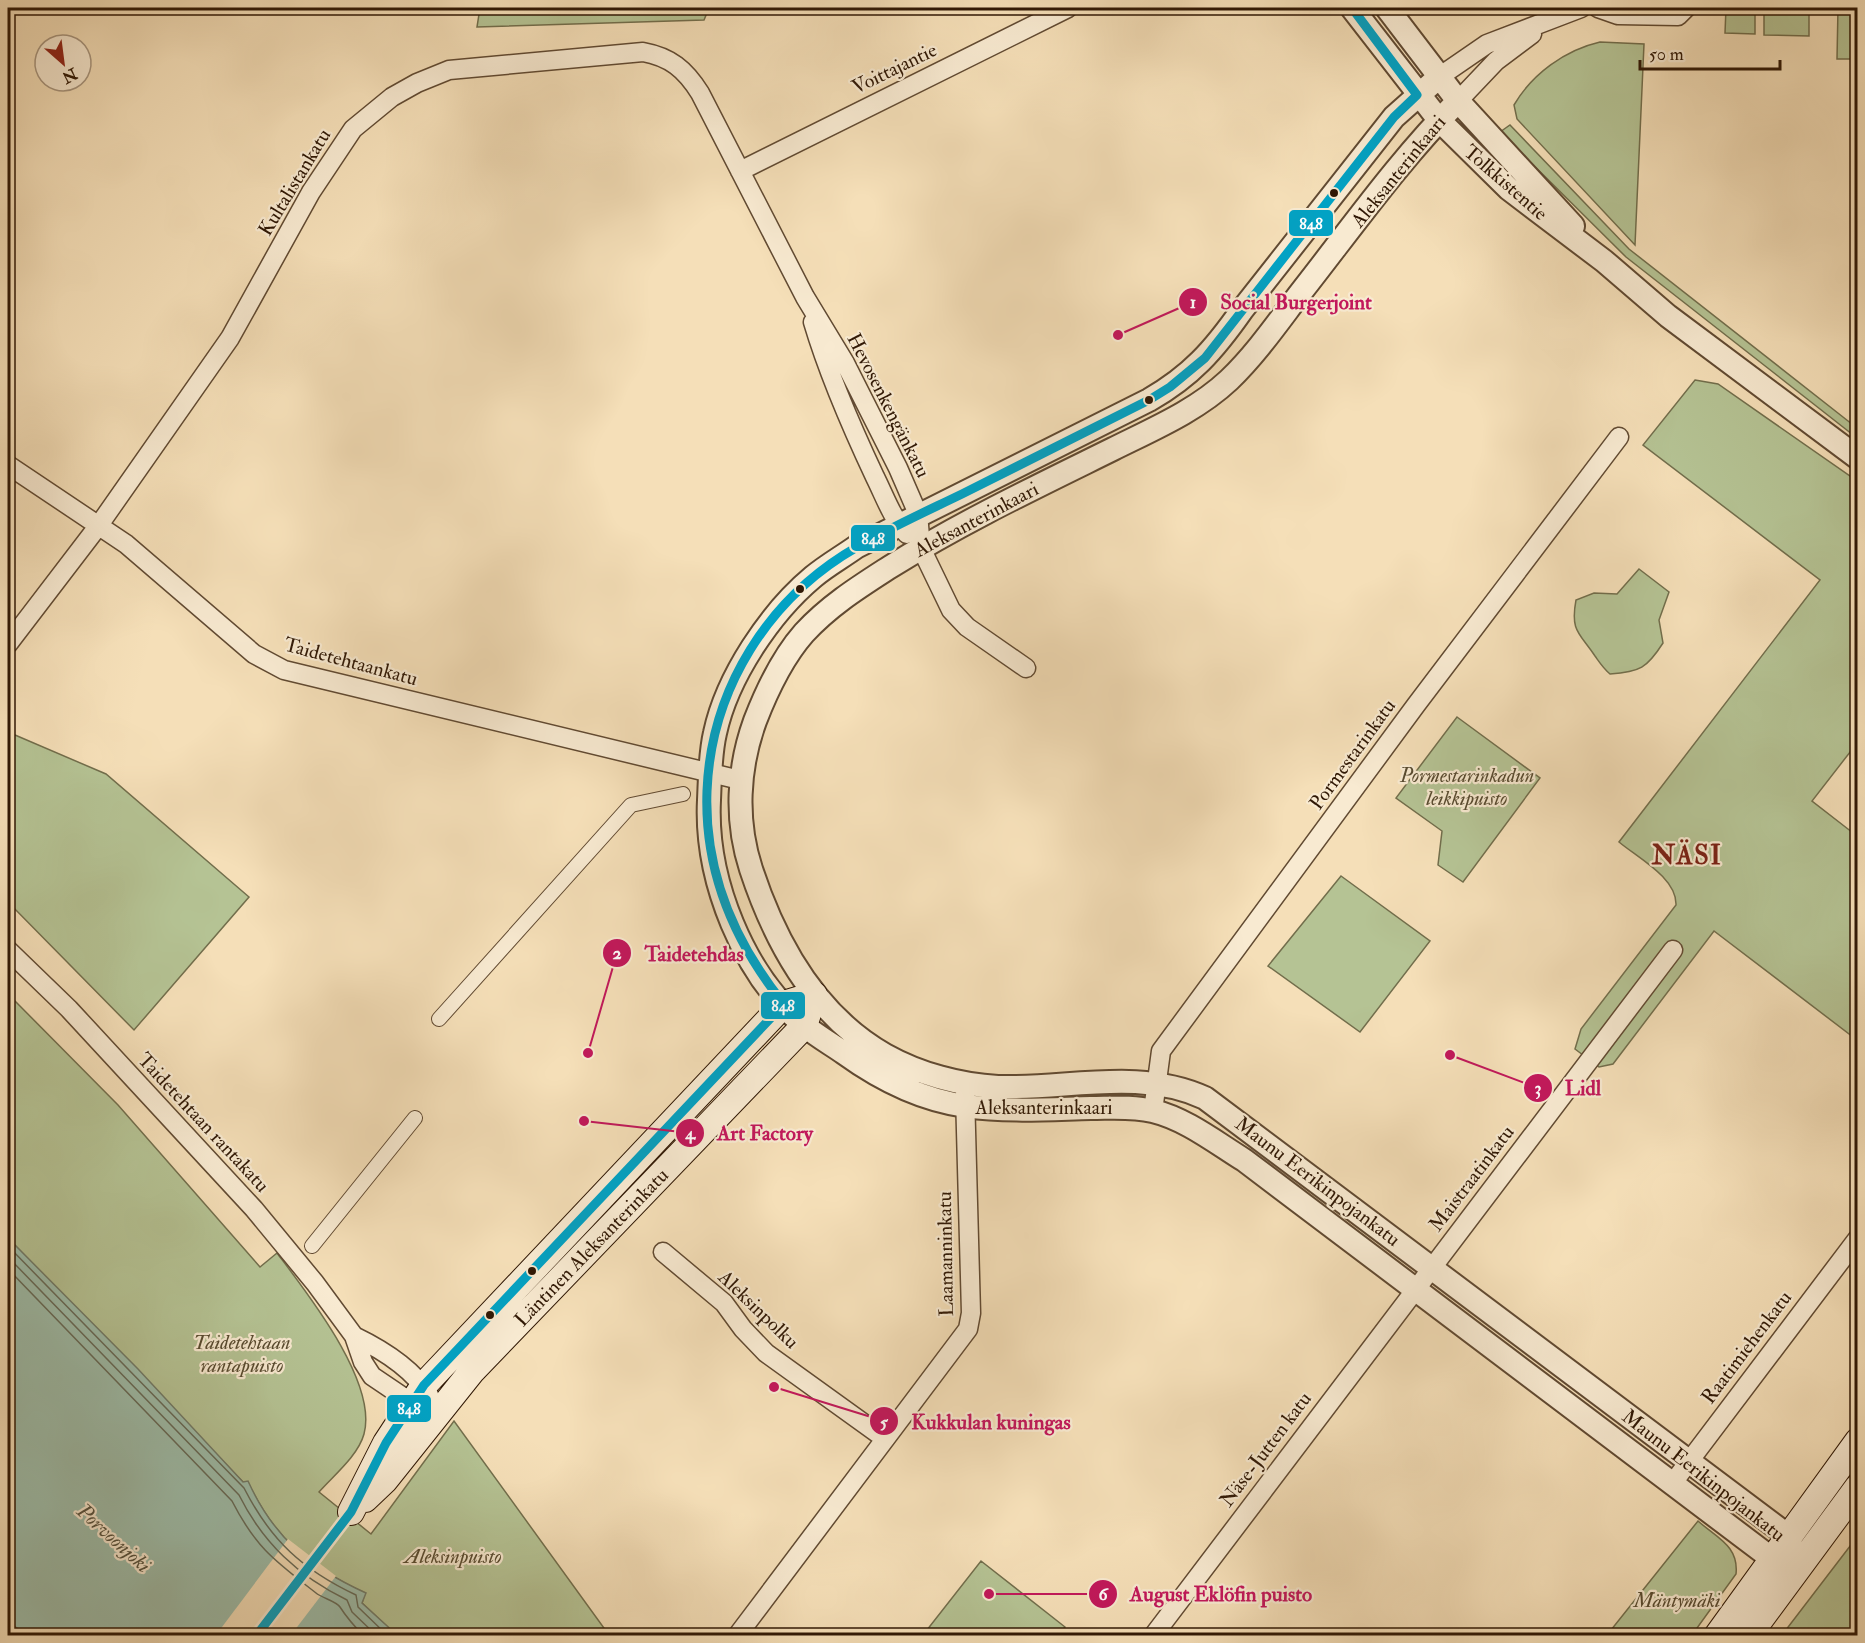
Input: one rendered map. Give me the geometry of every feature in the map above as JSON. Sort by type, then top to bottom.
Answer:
[{"type":"main road","name":"Läntinen Aleksanterinkatu","points":[[814,995],[804,1026],[488,1353],[439,1410],[385,1480],[351,1512],[375,1463],[418,1394],[784,1004],[814,995]]},
{"type":"main road","points":[[1717,1635],[1771,1557],[1857,1441]]},
{"type":"main road","points":[[1748,1635],[1857,1487]]},
{"type":"street","name":"Voittajantie","points":[[740,171],[1068,8]]},
{"type":"street","name":"Tolkkistentie","points":[[1352,8],[1417,95],[1509,189],[1604,261],[1668,316],[1857,459]]},
{"type":"street","name":"Tolkkistentie","points":[[1387,8],[1458,101],[1540,187],[1604,261]]},
{"type":"street","points":[[1439,77],[1487,44],[1581,8]]},
{"type":"street","points":[[1598,8],[1618,15],[1678,16],[1686,8]]},
{"type":"street","points":[[1458,101],[1496,61],[1546,23]]},
{"type":"street","name":"Kultalistankatu","points":[[8,644],[99,525],[230,338],[311,192],[343,141],[368,116],[417,82],[449,70],[642,52],[660,55],[688,74],[740,171]]},
{"type":"street","name":"Aleksanterinkaari","points":[[1153,1111],[1120,1107],[1013,1110],[965,1095],[891,1083],[865,1069],[804,1026],[784,1004],[742,945],[727,911],[714,867],[708,820],[715,732],[730,692],[750,651],[780,610],[813,576],[856,547],[1149,400],[1192,372],[1218,344],[1242,310],[1394,117],[1439,77]]},
{"type":"street","name":"Aleksanterinkaari","points":[[1159,1082],[1092,1082],[999,1087],[965,1095],[884,1054],[857,1035],[814,995],[773,927],[757,889],[746,855],[741,814],[740,780],[748,740],[778,671],[801,636],[837,600],[921,548],[1173,419],[1228,381],[1273,332],[1439,120],[1458,101]]},
{"type":"street","name":"Hevosenkengänkatu","points":[[740,171],[805,297],[845,363],[918,514],[921,548]]},
{"type":"street","name":"Hevosenkengänkatu","points":[[805,297],[827,370],[898,525],[921,548]]},
{"type":"street","name":"Pormestarinkatu","points":[[1153,1111],[1159,1082],[1161,1051],[1226,960],[1619,438]]},
{"type":"street","name":"Taidetehtaankatu","points":[[8,465],[126,544],[254,654],[284,670],[740,780]]},
{"type":"street","points":[[921,548],[951,610],[967,627],[1026,668]]},
{"type":"street","points":[[439,1019],[631,805],[683,794]]},
{"type":"street","name":"Taidetehtaan rantakatu","points":[[8,950],[69,1009],[254,1209],[315,1283],[354,1336],[363,1362],[372,1376],[418,1394]]},
{"type":"street","name":"Maistraatinkatu","points":[[1413,1290],[1673,950]]},
{"type":"street","name":"Maunu Eerikinpojankatu","points":[[1159,1082],[1184,1088],[1210,1101],[1689,1460],[1787,1535],[1800,1564]]},
{"type":"street","name":"Laamanninkatu","points":[[737,1635],[968,1329],[971,1312],[965,1095]]},
{"type":"street","name":"Maunu Eerikinpojankatu","points":[[1153,1111],[1192,1127],[1244,1160],[1413,1290],[1771,1557],[1800,1564]]},
{"type":"street","points":[[312,1246],[415,1118]]},
{"type":"street","name":"Raatimiehenkatu","points":[[1672,1484],[1857,1238]]},
{"type":"street","name":"Aleksinpolku","points":[[663,1252],[724,1303],[742,1329],[766,1353],[884,1438]]},
{"type":"street","name":"Näse-Jutten katu","points":[[1153,1635],[1413,1290]]},
{"type":"street","name":"Taidetehtaan rantakatu","points":[[354,1336],[377,1347],[418,1394],[439,1410]]},
{"type":"green space","points":[[480,8],[709,8],[704,20],[477,27]]},
{"type":"green space","points":[[1726,8],[1755,8],[1755,34],[1725,33]]},
{"type":"green space","points":[[1764,8],[1809,8],[1809,36],[1764,35]]},
{"type":"green space","points":[[1838,8],[1857,8],[1857,59],[1837,59]]},
{"type":"green space","points":[[1600,42],[1644,44],[1635,245],[1517,119],[1514,105],[1530,83],[1551,65],[1574,51]]},
{"type":"green space","points":[[1510,125],[1629,249],[1857,428],[1857,438],[1626,257],[1500,132]]},
{"type":"green space","points":[[1695,380],[1718,384],[1857,481],[1857,749],[1854,747],[1812,801],[1857,836],[1857,1040],[1714,931],[1613,1064],[1599,1067],[1575,1049],[1581,1029],[1676,905],[1675,895],[1663,877],[1619,842],[1820,580],[1643,445]]},
{"type":"green space","points":[[1639,569],[1669,592],[1659,620],[1663,643],[1642,667],[1629,672],[1610,674],[1575,626],[1576,600],[1594,593],[1617,594]]},
{"type":"green space","name":"Pormestarinkadun leikkipuisto","points":[[1457,717],[1540,778],[1463,882],[1438,865],[1442,831],[1396,798]]},
{"type":"green space","points":[[8,732],[106,774],[249,897],[134,1030],[8,902]]},
{"type":"green space","points":[[1341,876],[1430,941],[1360,1032],[1268,966]]},
{"type":"green space","name":"Taidetehtaan rantapuisto","points":[[14,1000],[118,1105],[260,1267],[277,1253],[337,1339],[351,1364],[361,1389],[366,1413],[364,1434],[351,1458],[319,1492],[371,1534],[454,1421],[609,1635],[396,1635],[362,1603],[365,1593],[327,1573],[295,1549],[269,1519],[248,1482],[243,1482],[8,1238],[8,1007]]},
{"type":"green space","name":"Mäntymäki","points":[[1698,1521],[1730,1549],[1736,1564],[1736,1574],[1692,1635],[1607,1635]]},
{"type":"green space","points":[[1857,1537],[1857,1635],[1782,1635]]},
{"type":"green space","points":[[981,1561],[1065,1627],[1058,1635],[923,1635]]},
{"type":"water","name":"Porvoonjoki","points":[[8,1238],[138,1369],[243,1482],[248,1481],[269,1519],[295,1549],[327,1573],[366,1593],[362,1603],[397,1635],[27,1636],[8,1621]]},
{"type":"pier","points":[[288,1539],[336,1576],[291,1635],[216,1635]]},
{"type":"transit line","name":"848","points":[[256,1636],[351,1512],[386,1443],[424,1385],[784,1004],[750,956],[726,905],[717,878],[707,821],[711,753],[720,717],[733,682],[750,650],[771,620],[797,592],[825,568],[857,547],[1149,400],[1170,387],[1205,358],[1394,117],[1417,95],[1352,8]]},
{"type":"place","name":"Social Burgerjoint","points":[[1118,335]]},
{"type":"place","name":"Taidetehdas","points":[[588,1053]]},
{"type":"place","name":"Lidl","points":[[1450,1055]]},
{"type":"place","name":"Art Factory","points":[[584,1121]]},
{"type":"place","name":"Kukkulan kuningas","points":[[774,1387]]},
{"type":"place","name":"August Eklöfin puisto","points":[[989,1594]]},
{"type":"district","name":"NÄSI","points":[[1687,855]]},
{"type":"park label","name":"Aleksinpuisto","points":[[453,1556]]}]
